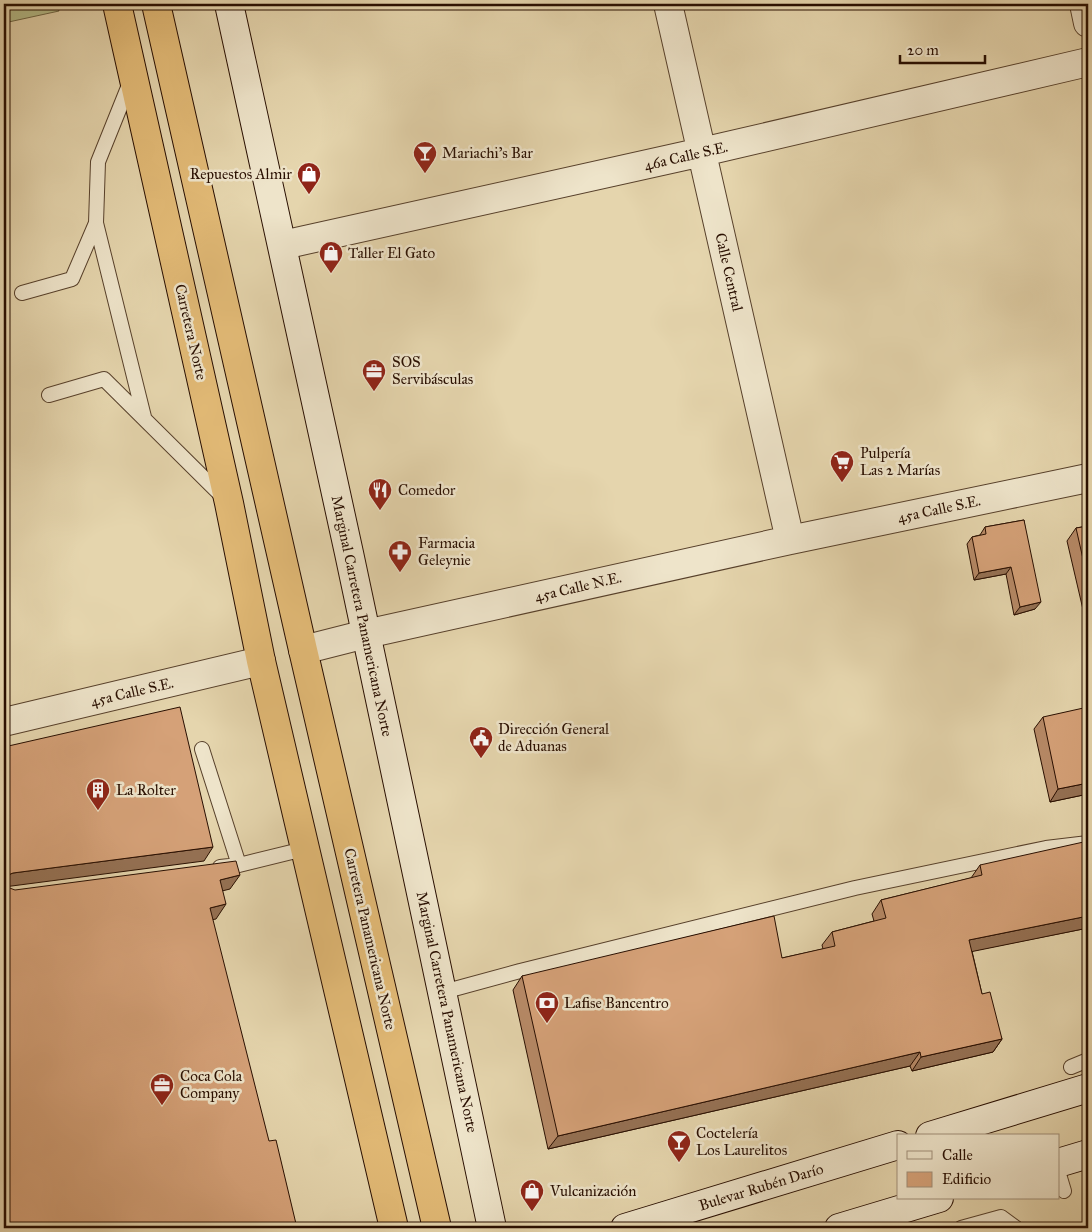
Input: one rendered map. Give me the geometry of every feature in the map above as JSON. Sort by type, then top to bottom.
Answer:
[{"type":"highway","name":"Carretera Norte","points":[[117,4],[229,503],[261,661]]},
{"type":"highway","points":[[156,4],[303,650]]},
{"type":"highway","name":"Carretera Panamericana Norte","points":[[303,650],[437,1228]]},
{"type":"highway","points":[[261,661],[394,1228]]},
{"type":"street","name":"Marginal Carretera Panamericana Norte","points":[[229,4],[283,245],[492,1228]]},
{"type":"street","name":"Calle Central","points":[[668,4],[790,540]]},
{"type":"street","points":[[1084,4],[1088,23]]},
{"type":"street","name":"46a Calle S.E.","points":[[283,245],[702,152],[1088,62]]},
{"type":"street","name":"45a Calle S.E.","points":[[790,540],[1088,478]]},
{"type":"street","name":"45a Calle N.E.","points":[[366,634],[790,540]]},
{"type":"street","points":[[303,650],[366,634]]},
{"type":"street","name":"45a Calle S.E.","points":[[4,722],[261,661]]},
{"type":"street","points":[[937,1134],[1088,1088]]},
{"type":"street","name":"Bulevar Rubén Darío","points":[[625,1228],[897,1145]]},
{"type":"street","points":[[1060,1162],[1088,1154]]},
{"type":"street","points":[[839,1228],[932,1200]]},
{"type":"lane","points":[[133,75],[98,162],[96,223],[144,418]]},
{"type":"lane","points":[[22,293],[72,280],[96,223]]},
{"type":"lane","points":[[49,395],[104,379],[229,503]]},
{"type":"lane","points":[[202,749],[239,865]]},
{"type":"lane","points":[[443,992],[520,971],[855,888],[1046,848],[1088,843]]},
{"type":"lane","points":[[210,869],[239,865],[304,849]]},
{"type":"lane","points":[[1071,1067],[1088,1060]]},
{"type":"lane","points":[[1060,1178],[1064,1191]]},
{"type":"lane","points":[[961,1228],[1001,1216],[1016,1228]]},
{"type":"green space","points":[[4,4],[57,4],[59,11],[4,23]]},
{"type":"building","points":[[1024,520],[1041,602],[1020,607],[1011,567],[979,573],[972,537],[986,534],[985,527]]},
{"type":"building","points":[[1088,526],[1088,581],[1076,528]]},
{"type":"building","points":[[180,707],[213,847],[13,873],[8,875],[5,882],[7,887],[15,890],[236,861],[240,875],[220,880],[226,904],[210,908],[269,1141],[276,1140],[297,1228],[4,1228],[4,747]]},
{"type":"building","points":[[1088,707],[1088,783],[1058,789],[1043,717]]},
{"type":"building","points":[[1088,841],[1088,916],[969,940],[982,994],[990,992],[1002,1039],[921,1057],[920,1052],[558,1136],[522,976],[774,916],[782,958],[835,946],[832,932],[886,918],[881,900],[982,875],[980,865]]},
{"type":"place","name":"Mariachi's Bar","points":[[425,174]]},
{"type":"place","name":"Repuestos Almir","points":[[309,195]]},
{"type":"place","name":"Taller El Gato","points":[[331,274]]},
{"type":"place","name":"SOS Servibásculas","points":[[374,392]]},
{"type":"place","name":"Pulpería Las 2 Marías","points":[[842,483]]},
{"type":"place","name":"Comedor","points":[[380,511]]},
{"type":"place","name":"Farmacia Geleynie","points":[[400,573]]},
{"type":"place","name":"Dirección General de Aduanas","points":[[481,759]]},
{"type":"place","name":"La Rolter","points":[[98,811]]},
{"type":"place","name":"Lafise Bancentro","points":[[547,1024]]},
{"type":"place","name":"Coca Cola Company","points":[[162,1106]]},
{"type":"place","name":"Coctelería Los Laurelitos","points":[[679,1163]]},
{"type":"place","name":"Vulcanización","points":[[532,1212]]}]
